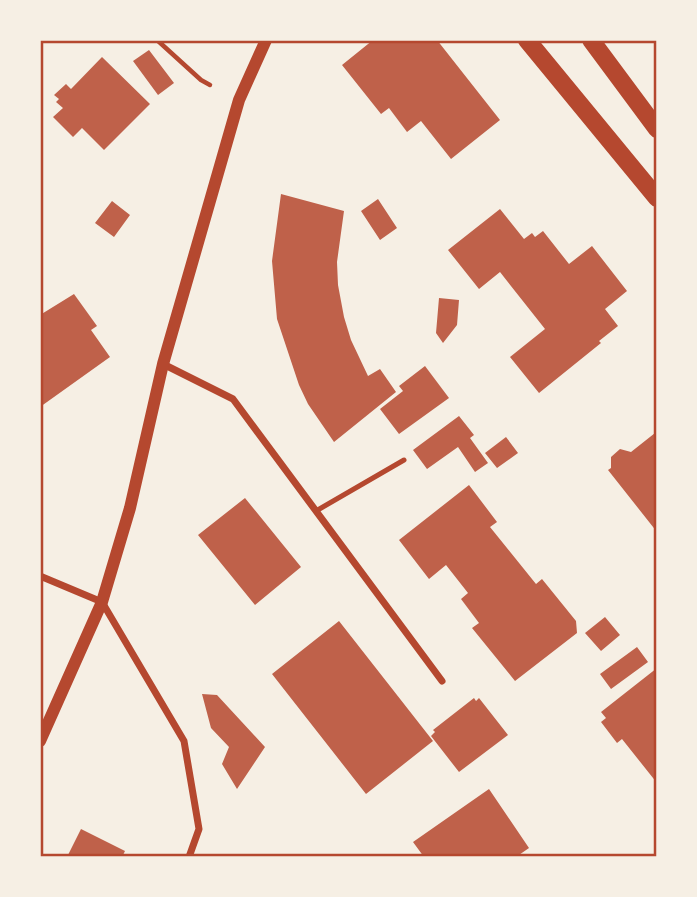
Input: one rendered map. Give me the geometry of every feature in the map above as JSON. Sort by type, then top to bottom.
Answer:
[{"type":"main road","points":[[527,40],[657,198]]},
{"type":"main road","points":[[591,40],[657,129]]},
{"type":"street","points":[[40,741],[102,603],[130,508],[163,364],[239,100],[266,40]]},
{"type":"street","points":[[163,364],[233,399],[442,681]]},
{"type":"street","points":[[40,576],[102,603],[184,741],[199,829],[189,857]]},
{"type":"lane","points":[[316,511],[404,460]]},
{"type":"path","points":[[157,40],[201,80],[239,100]]},
{"type":"building","points":[[373,40],[437,40],[500,120],[451,159],[421,121],[407,132],[389,108],[381,114],[342,65]]},
{"type":"building","points":[[149,50],[174,83],[158,95],[133,61]]},
{"type":"building","points":[[102,57],[150,104],[104,150],[82,128],[73,137],[53,117],[63,108],[56,102],[59,99],[54,95],[66,84],[71,89]]},
{"type":"building","points":[[281,194],[344,211],[337,262],[344,317],[351,340],[368,376],[380,369],[396,392],[334,442],[308,404],[299,385],[277,319],[272,261]]},
{"type":"building","points":[[378,199],[397,228],[380,240],[361,211]]},
{"type":"building","points":[[112,201],[130,215],[114,237],[95,223]]},
{"type":"building","points":[[500,209],[524,239],[532,233],[535,237],[543,231],[569,264],[592,246],[627,291],[605,309],[618,326],[539,393],[510,357],[545,329],[500,272],[479,289],[448,250]]},
{"type":"building","points":[[74,294],[97,326],[91,330],[110,357],[40,407],[40,315]]},
{"type":"building","points":[[439,298],[459,300],[457,325],[443,343],[436,333]]},
{"type":"building","points":[[425,366],[449,398],[399,434],[380,409],[403,391],[399,386]]},
{"type":"building","points":[[459,416],[474,435],[470,438],[488,463],[475,472],[458,447],[427,469],[413,450]]},
{"type":"building","points":[[655,433],[657,532],[608,470],[611,468],[611,457],[620,449],[631,452]]},
{"type":"building","points":[[506,437],[518,453],[497,468],[485,453]]},
{"type":"building","points":[[469,485],[497,522],[490,527],[536,584],[542,579],[576,621],[577,633],[515,681],[472,628],[479,623],[461,599],[468,593],[446,565],[429,579],[399,540]]},
{"type":"building","points":[[245,498],[301,567],[255,605],[198,535]]},
{"type":"building","points":[[605,617],[620,635],[601,651],[585,633]]},
{"type":"building","points":[[339,621],[433,741],[366,794],[272,674]]},
{"type":"building","points":[[637,647],[648,662],[611,689],[600,674]]},
{"type":"building","points":[[657,668],[657,783],[622,739],[617,743],[601,722],[606,718],[601,712]]},
{"type":"building","points":[[202,694],[217,695],[265,747],[237,789],[222,764],[229,747],[211,728]]},
{"type":"building","points":[[474,698],[476,701],[479,698],[508,735],[459,772],[431,736],[435,732],[433,730]]},
{"type":"building","points":[[489,789],[529,848],[516,857],[424,857],[413,842]]},
{"type":"building","points":[[81,829],[125,851],[122,857],[67,857]]}]
